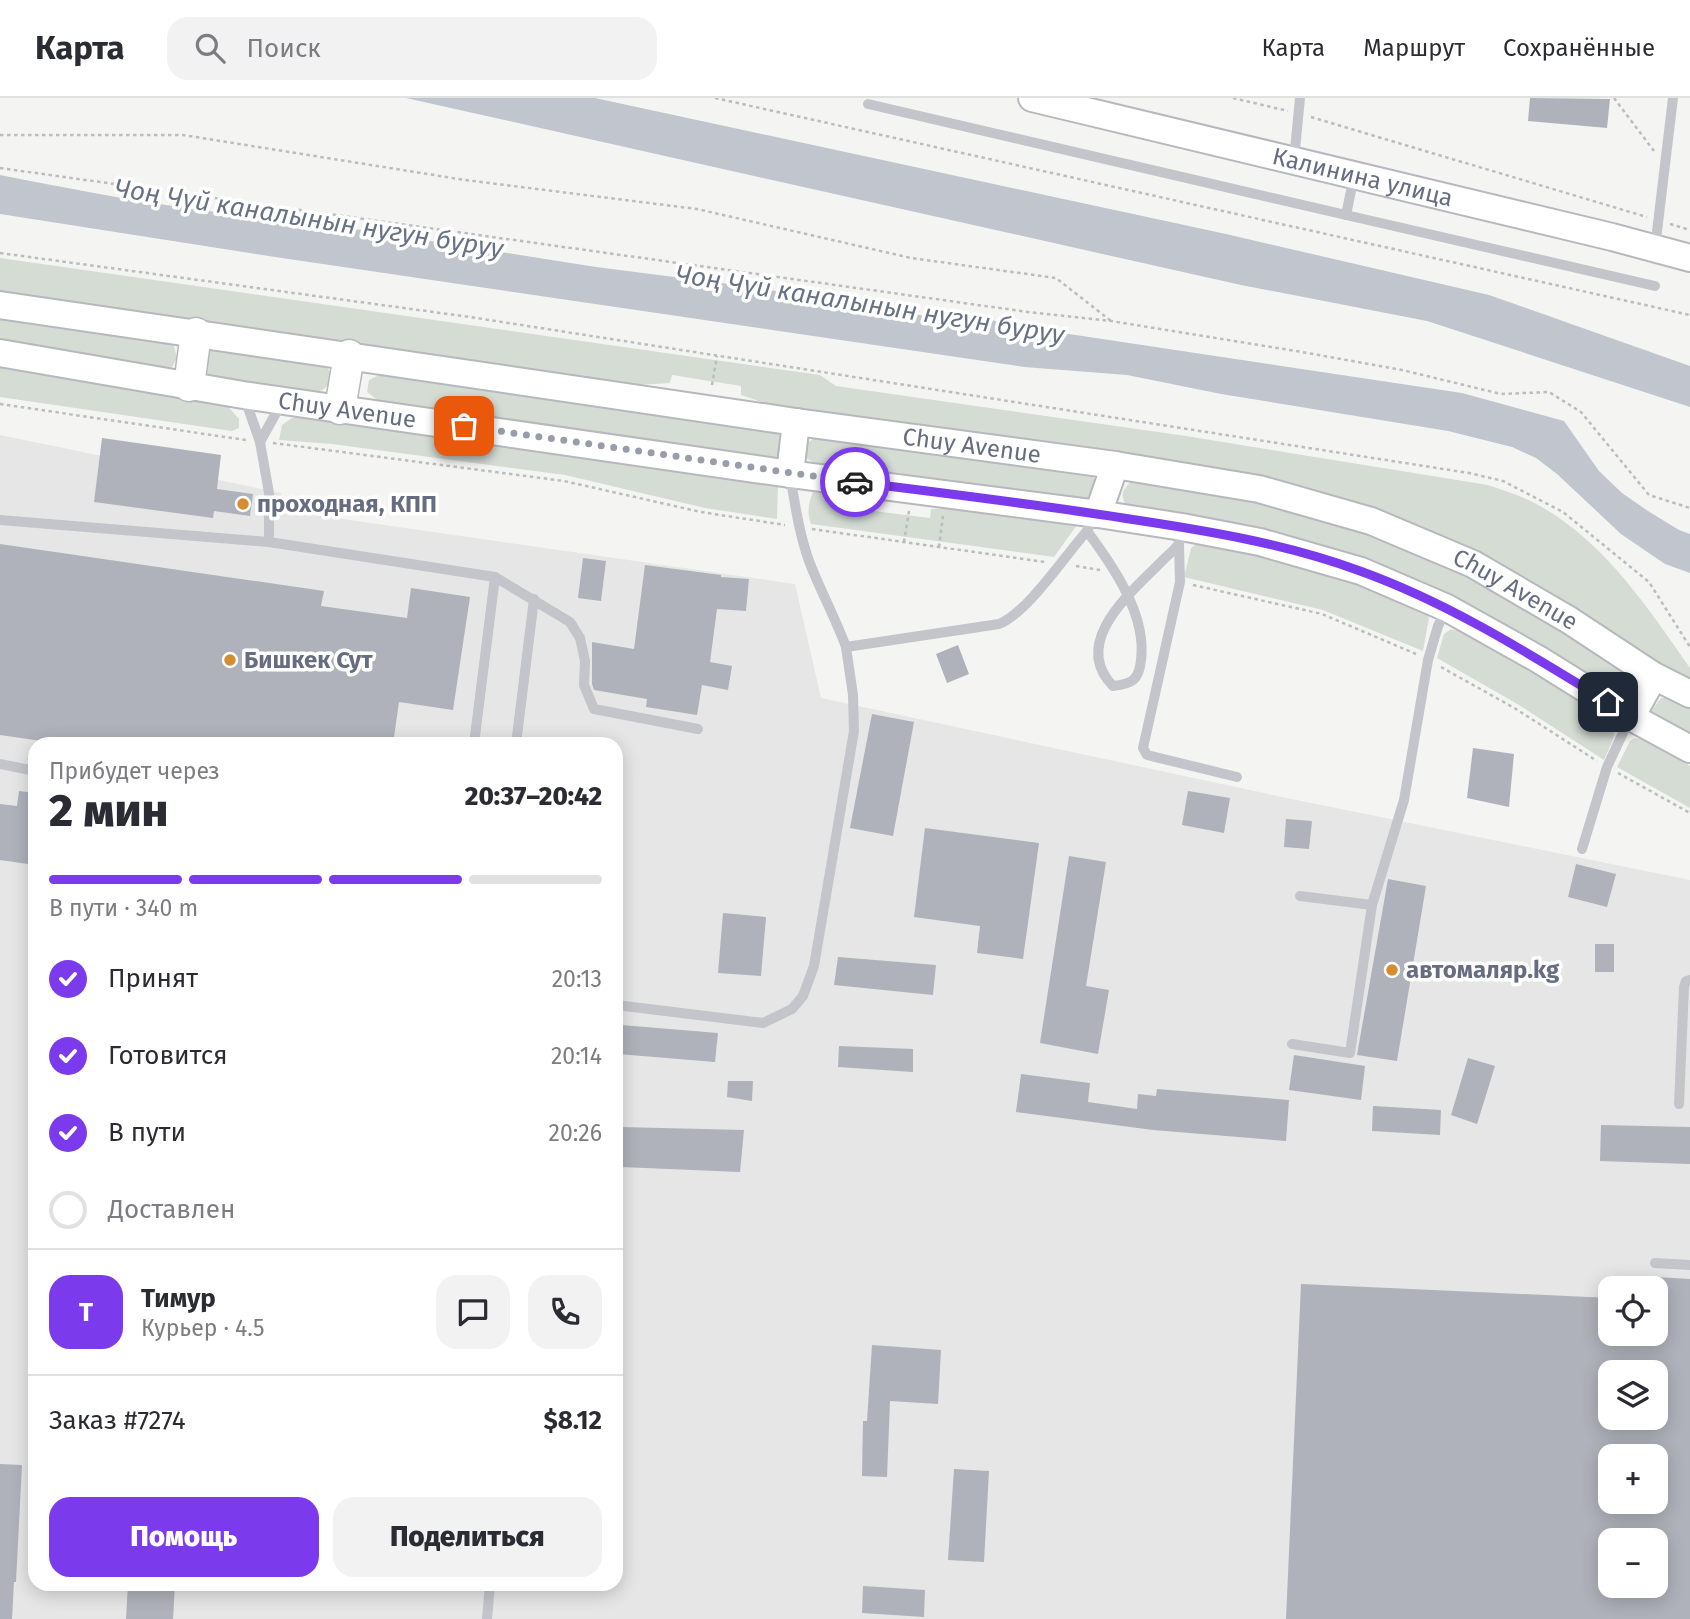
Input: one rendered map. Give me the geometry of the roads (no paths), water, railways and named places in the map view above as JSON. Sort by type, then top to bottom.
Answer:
[{"type":"main road","name":"Калинина улица","points":[[1032,98],[1690,258]]},
{"type":"main road","name":"Chuy Avenue","points":[[0,305],[1259,488],[1371,520],[1473,564],[1569,620],[1654,676],[1690,694]]},
{"type":"main road","points":[[189,386],[196,333]]},
{"type":"main road","name":"Chuy Avenue","points":[[0,353],[243,395],[790,474],[1181,535],[1260,542],[1313,555],[1360,571],[1447,608],[1690,749]]},
{"type":"main road","points":[[340,408],[349,355]]},
{"type":"main road","points":[[790,474],[796,422]]},
{"type":"main road","points":[[1092,522],[1115,465]]},
{"type":"main road","points":[[1631,717],[1654,676]]},
{"type":"lane","points":[[1294,161],[1300,98]]},
{"type":"lane","points":[[1655,249],[1673,98]]},
{"type":"lane","points":[[868,104],[1655,286]]},
{"type":"lane","points":[[1346,215],[1354,175]]},
{"type":"lane","points":[[243,395],[260,442],[269,493],[269,542]]},
{"type":"lane","points":[[260,442],[283,401]]},
{"type":"lane","points":[[623,1006],[763,1023],[792,1009],[803,996],[814,966],[855,731],[846,647],[808,558],[799,528],[790,474]]},
{"type":"lane","points":[[0,520],[269,542],[495,578],[570,622],[580,638],[585,661],[584,685],[594,709],[698,729]]},
{"type":"lane","points":[[846,647],[999,624],[1018,613],[1092,522],[1113,572],[1126,595],[1133,606],[1144,641],[1141,667],[1136,678],[1128,685],[1113,686],[1102,675],[1098,662],[1099,643],[1105,626],[1126,595],[1181,535]]},
{"type":"lane","points":[[1181,535],[1180,582],[1143,748],[1147,755],[1237,777]]},
{"type":"lane","points":[[475,737],[495,578]]},
{"type":"lane","points":[[517,737],[534,599]]},
{"type":"lane","points":[[1292,1044],[1350,1053],[1373,905],[1404,800],[1428,660],[1438,626],[1447,608]]},
{"type":"lane","points":[[1582,849],[1607,767],[1631,717]]},
{"type":"lane","points":[[0,764],[28,770]]},
{"type":"lane","points":[[1300,896],[1373,905]]},
{"type":"lane","points":[[1679,1104],[1684,987],[1686,981],[1690,980]]},
{"type":"lane","points":[[1655,1263],[1690,1265]]},
{"type":"lane","points":[[487,1619],[489,1591]]},
{"type":"place","name":"проходная, КПП","points":[[243,504]]},
{"type":"place","name":"Бишкек Сут","points":[[230,660]]},
{"type":"place","name":"автомаляр.kg","points":[[1392,970]]},
{"type":"water label","name":"Чоң Чүй каналынын нугун буруу","points":[[309,218]]},
{"type":"water label","name":"Чоң Чүй каналынын нугун буруу","points":[[870,304]]}]
